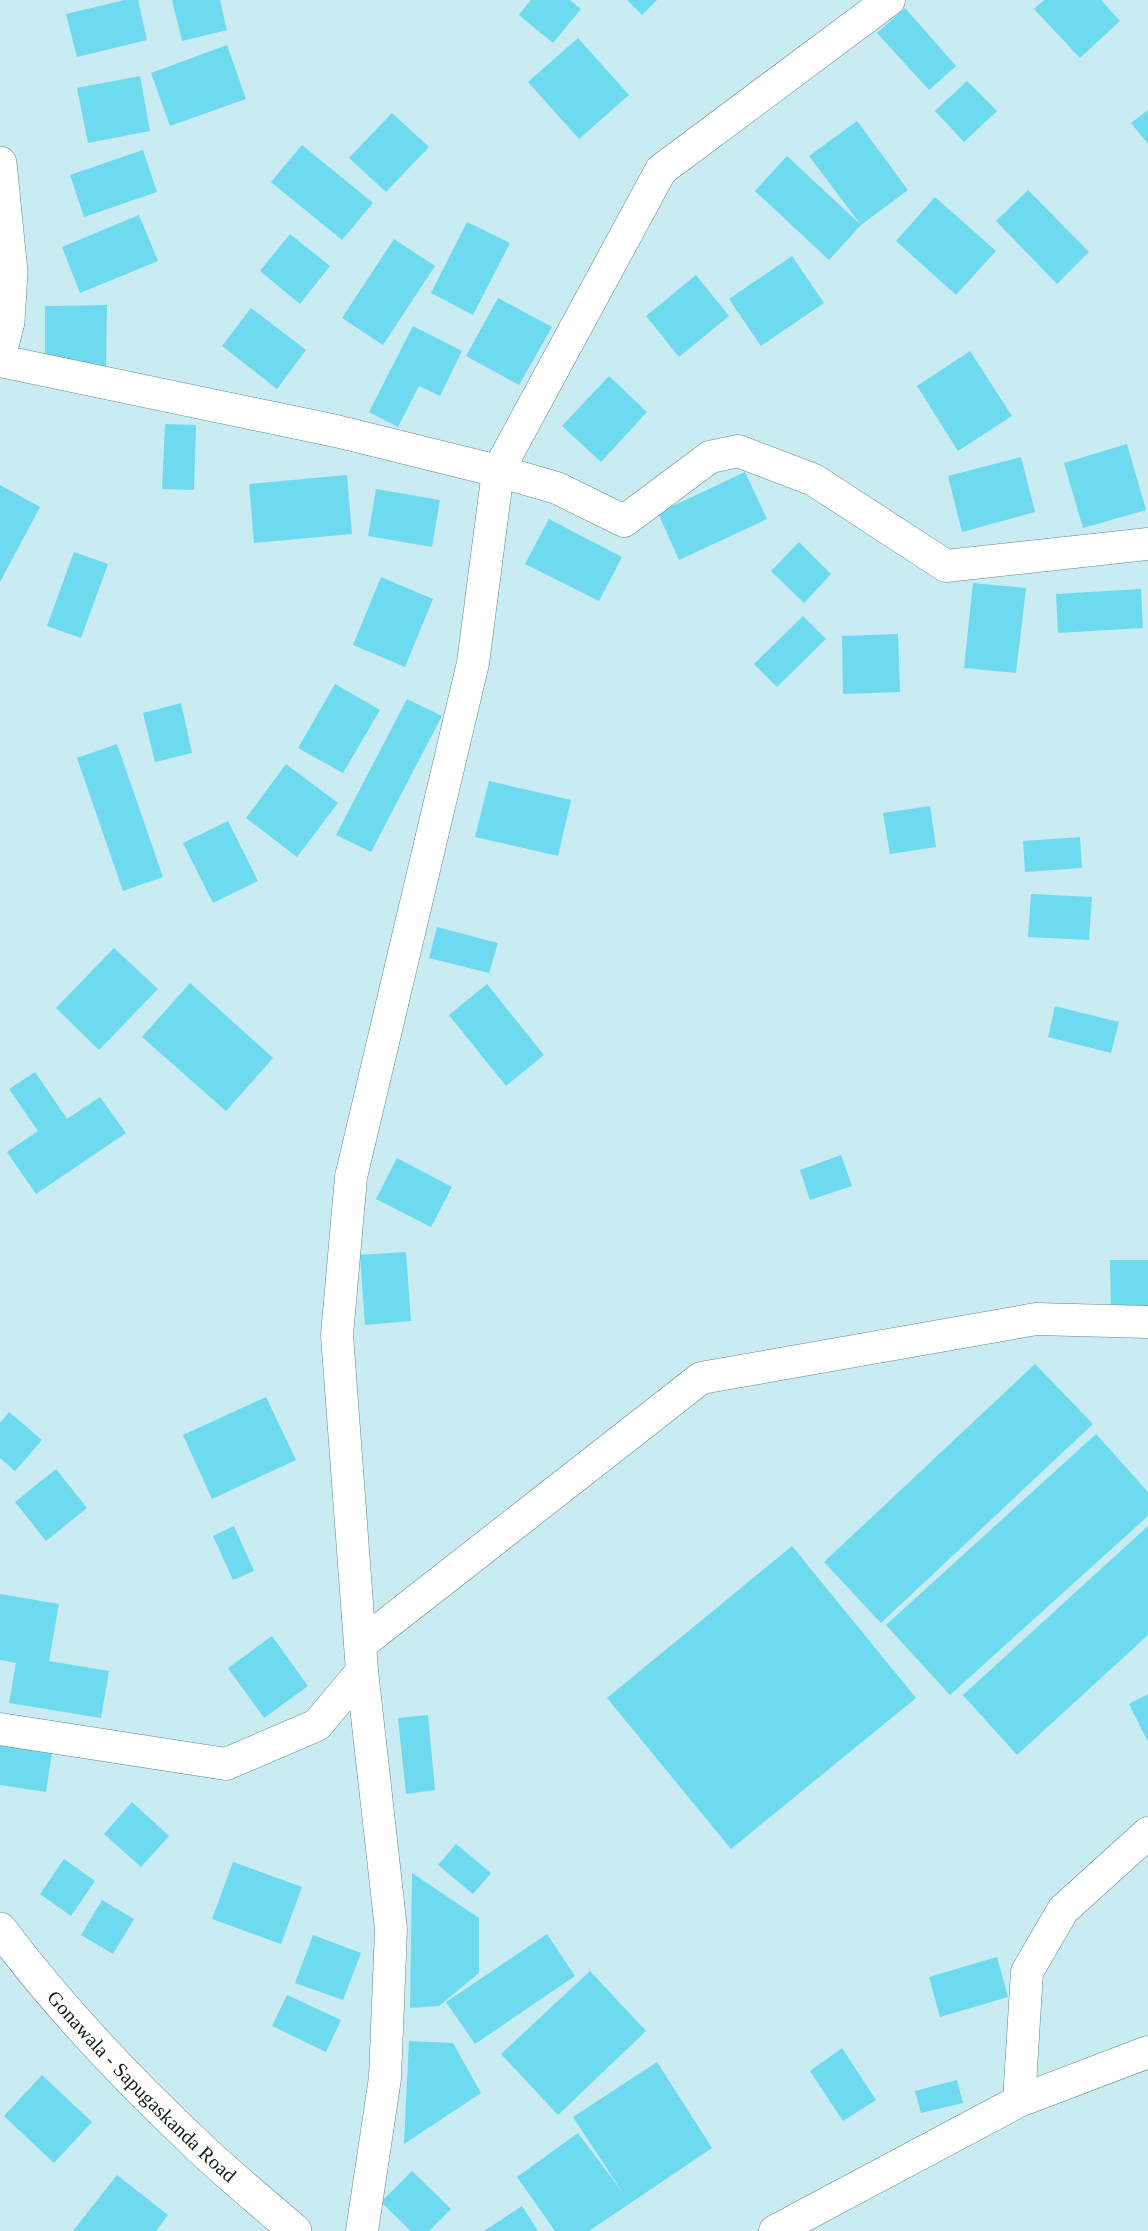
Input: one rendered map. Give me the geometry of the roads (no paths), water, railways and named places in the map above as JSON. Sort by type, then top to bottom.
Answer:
[{"type":"street","points":[[362,2231],[385,2078],[391,1929],[362,1658],[337,1335],[351,1177],[473,663],[498,471],[661,170],[889,0]]},
{"type":"street","points":[[0,163],[11,272],[8,322],[0,353]]},
{"type":"street","points":[[0,361],[336,430],[498,471],[557,488],[624,521],[710,457],[738,451],[814,480],[946,566],[1148,544]]},
{"type":"street","points":[[0,1729],[226,1764],[317,1725],[362,1658],[701,1378],[1036,1319],[1148,1322]]},
{"type":"street","points":[[1019,2101],[1026,1972],[1063,1911],[1148,1833]]},
{"type":"street","name":"Gonawala - Sapugaskanda Road","points":[[0,1929],[34,1973],[99,2047],[196,2144],[295,2231]]},
{"type":"street","points":[[776,2231],[1019,2101],[1148,2052]]}]
